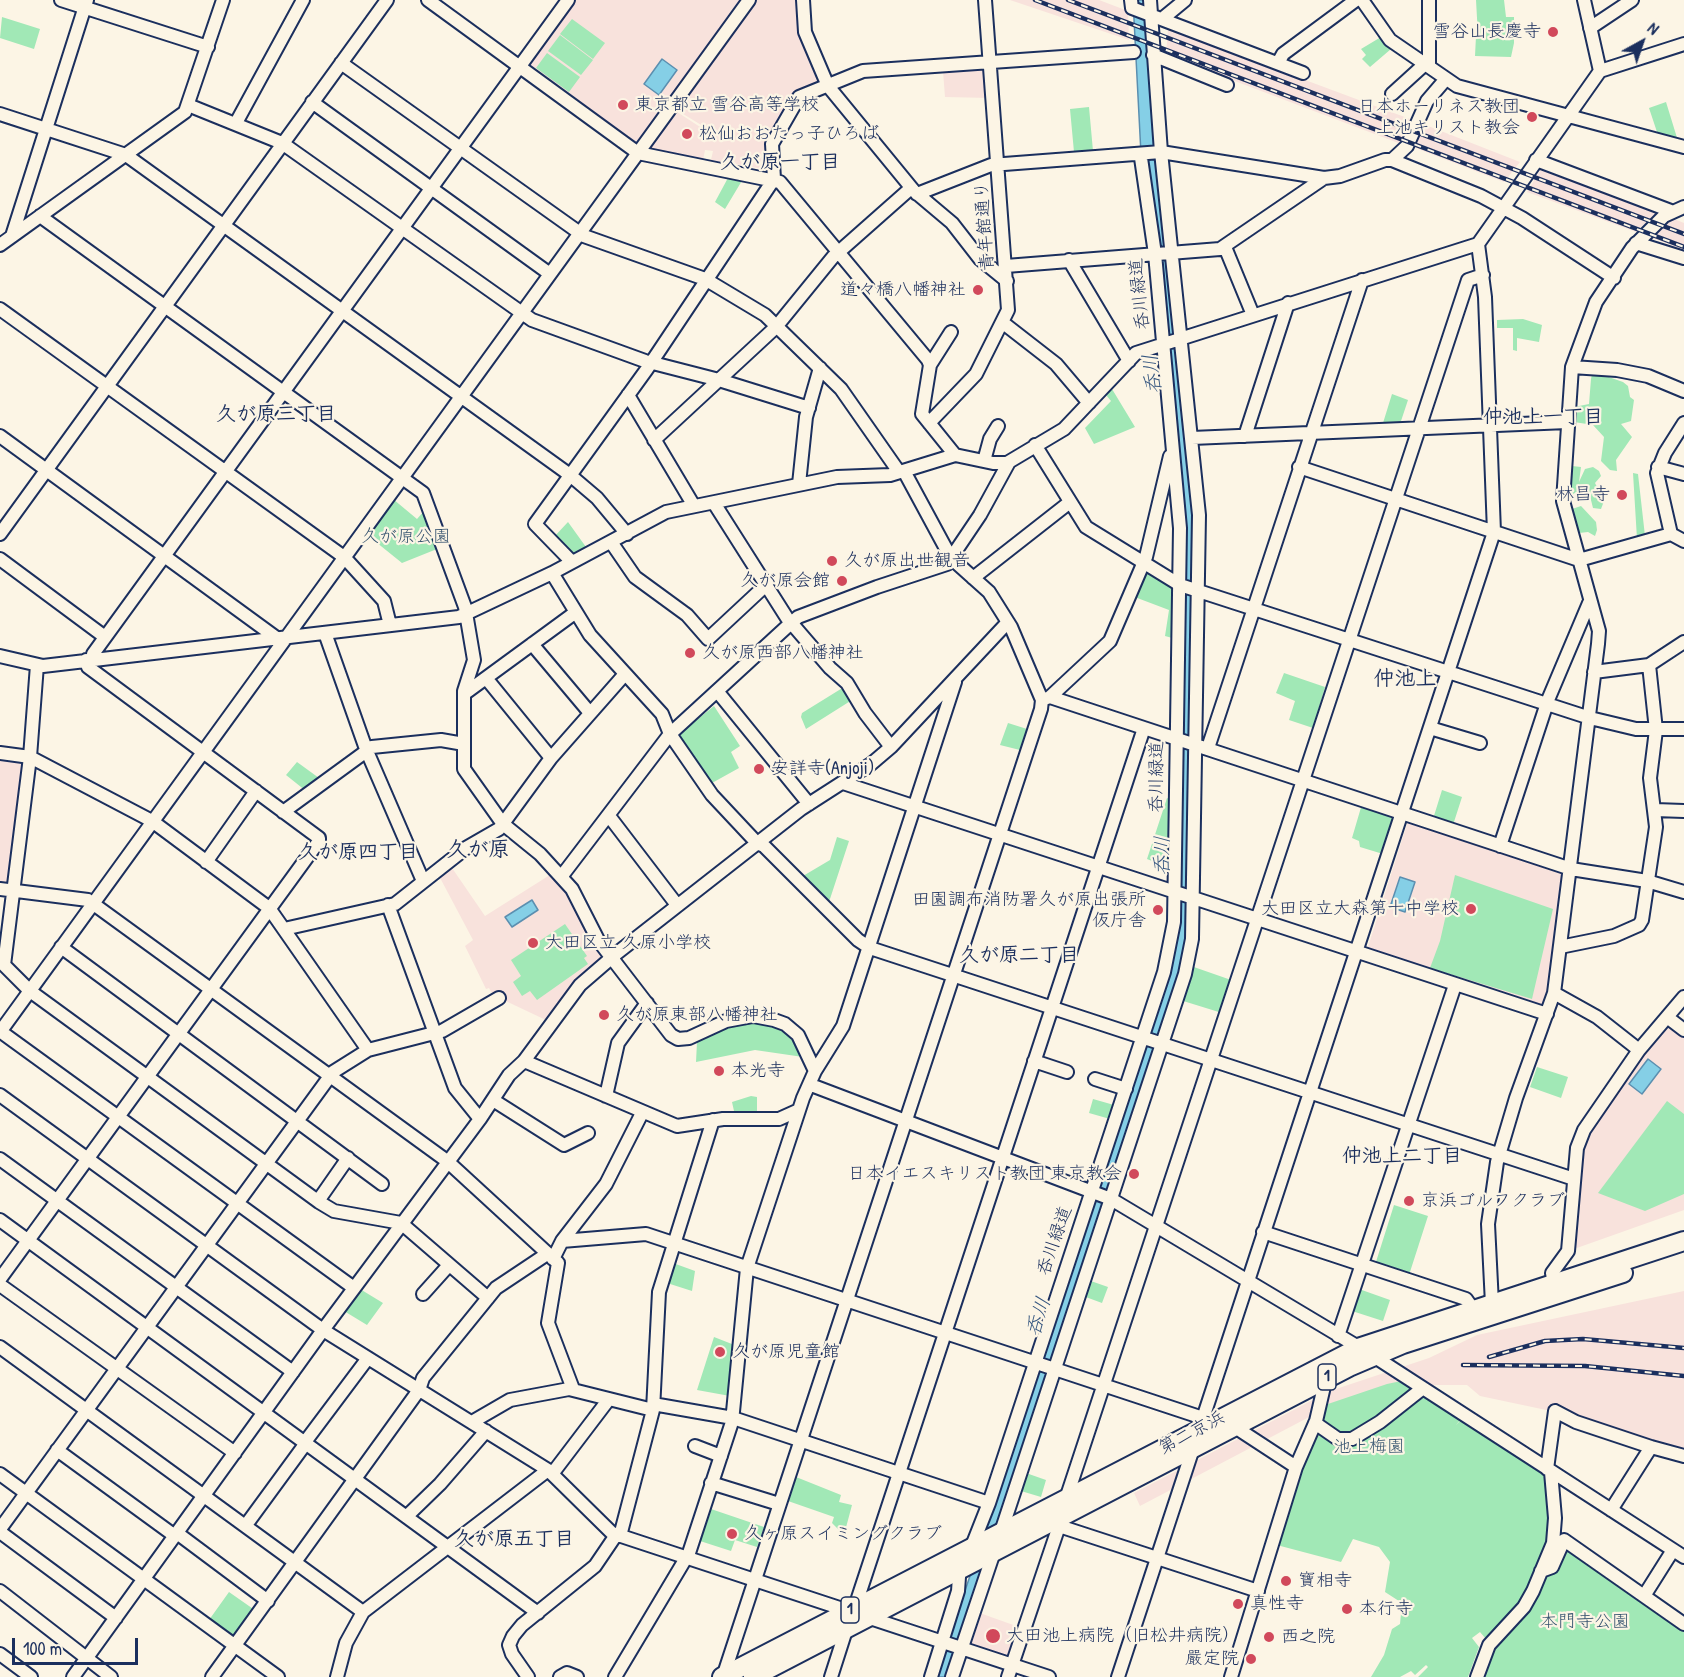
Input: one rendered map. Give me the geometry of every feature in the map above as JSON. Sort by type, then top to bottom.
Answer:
[{"type":"highway","name":"第二京浜","points":[[723,1677],[854,1615],[982,1550],[1066,1498],[1201,1424],[1358,1348],[1684,1241]]},
{"type":"highway","name":"第二京浜","points":[[753,1677],[854,1615],[982,1550],[1057,1523],[1194,1447],[1326,1378],[1403,1344],[1556,1296],[1684,1252]]},
{"type":"street","points":[[61,0],[86,4],[207,47]]},
{"type":"street","points":[[0,245],[185,112],[222,0]]},
{"type":"street","points":[[236,123],[303,0]]},
{"type":"street","points":[[0,534],[387,0]]},
{"type":"street","points":[[428,0],[638,153],[780,182],[930,365]]},
{"type":"street","points":[[0,1279],[319,841],[319,838],[88,667],[90,659],[568,0]]},
{"type":"street","points":[[354,1288],[0,1032],[282,638],[344,557],[749,0]]},
{"type":"street","points":[[803,0],[805,32],[828,86],[914,191],[952,223],[980,259],[1006,281]]},
{"type":"street","name":"青年館通り","points":[[929,423],[976,374],[1008,308],[985,0]]},
{"type":"street","points":[[931,1677],[958,1591],[982,1550],[1053,1368],[1185,974],[1192,939],[1199,746],[1197,591],[1199,515],[1179,339],[1163,254],[1161,152],[1153,55],[1157,17],[1150,0]]},
{"type":"street","points":[[1157,17],[1185,0]]},
{"type":"street","points":[[1278,63],[1283,54],[1356,0]]},
{"type":"street","points":[[1362,0],[1390,40],[1444,80],[1457,86],[1684,147]]},
{"type":"street","points":[[1392,94],[1427,66],[1429,0]]},
{"type":"street","points":[[1584,0],[1600,71]]},
{"type":"street","points":[[1590,28],[1632,0]]},
{"type":"street","points":[[12,236],[86,4]]},
{"type":"street","points":[[1132,4],[1157,17],[1303,73]]},
{"type":"street","points":[[0,656],[37,665],[465,615],[552,573],[666,512],[837,477],[882,476],[955,455],[1001,464],[1009,462],[1064,429],[1136,353],[1362,280],[1423,264],[1478,244],[1536,160],[1563,114],[1600,71],[1684,44]]},
{"type":"street","points":[[572,562],[535,524],[628,395],[774,179],[772,144],[799,97],[863,71],[1134,52]]},
{"type":"street","points":[[1153,55],[1227,85]]},
{"type":"street","points":[[340,63],[579,233],[705,279],[765,315],[841,389],[902,471],[951,558],[989,592],[1008,622],[1046,699],[1302,779],[1571,869],[1647,881],[1684,892]]},
{"type":"street","points":[[1392,160],[1407,146],[1427,101],[1444,80]]},
{"type":"street","points":[[312,102],[550,274]]},
{"type":"street","points":[[188,105],[282,143],[520,315],[650,363],[719,380],[808,408]]},
{"type":"street","points":[[0,114],[126,154],[222,226],[570,475],[597,498],[627,534]]},
{"type":"street","points":[[654,440],[777,327],[838,253],[914,191],[998,164],[1141,156],[1161,152],[1324,178],[1340,176],[1385,160],[1392,160],[1481,196],[1502,207],[1614,278]]},
{"type":"street","name":"呑川緑道","points":[[982,1550],[989,1503],[1171,949],[1175,894],[1178,739],[1179,528],[1164,344],[1163,254],[1141,156]]},
{"type":"street","points":[[1536,160],[1671,211]]},
{"type":"street","points":[[1006,266],[1225,247],[1324,178]]},
{"type":"street","points":[[1492,1304],[1488,1224],[1498,1155],[1554,993],[1590,718],[1599,631],[1563,501],[1572,367],[1594,308],[1636,243],[1671,211],[1684,207]]},
{"type":"street","points":[[40,216],[423,493],[465,607],[474,660],[464,694],[464,769],[503,824],[534,848],[572,889],[598,940],[671,1035],[678,1039],[689,1038],[726,1022],[753,1016],[785,1023],[798,1035],[815,1071]]},
{"type":"street","points":[[1636,243],[1684,258]]},
{"type":"street","points":[[1118,1677],[1247,1282],[1306,1091],[1356,953],[1494,532],[1483,275],[1478,244]]},
{"type":"street","points":[[1225,247],[1253,315]]},
{"type":"street","points":[[1069,260],[1129,361]]},
{"type":"street","points":[[1066,1498],[1468,280],[1483,275]]},
{"type":"street","points":[[1199,746],[1253,608],[1362,280]]},
{"type":"street","points":[[1245,436],[1288,303]]},
{"type":"street","points":[[0,309],[344,557],[384,601],[390,625]]},
{"type":"street","points":[[1002,322],[1056,364],[1089,403]]},
{"type":"street","points":[[951,332],[930,365],[921,414],[955,455]]},
{"type":"street","points":[[1572,367],[1617,370],[1648,376],[1684,391]]},
{"type":"street","points":[[799,484],[808,408],[820,368]]},
{"type":"street","points":[[628,395],[694,506]]},
{"type":"street","points":[[1192,438],[1567,422]]},
{"type":"street","points":[[1671,534],[1657,479],[1658,467],[1684,423]]},
{"type":"street","points":[[984,461],[990,439],[998,426]]},
{"type":"street","points":[[0,436],[282,638]]},
{"type":"street","points":[[1035,445],[1086,527],[1179,584],[1590,718],[1636,729],[1684,729]]},
{"type":"street","points":[[723,1677],[1046,699],[1110,641],[1143,562],[1172,446]]},
{"type":"street","points":[[561,876],[670,734],[798,617],[877,586],[947,564],[980,515],[1009,462]]},
{"type":"street","points":[[1299,467],[1579,560],[1671,534],[1684,541]]},
{"type":"street","points":[[1658,467],[1684,474]]},
{"type":"street","points":[[714,502],[791,623],[830,668],[848,683],[865,712],[891,747]]},
{"type":"street","points":[[973,578],[1070,502]]},
{"type":"street","points":[[611,542],[635,577],[687,615],[708,639],[767,584]]},
{"type":"street","points":[[0,559],[105,637]]},
{"type":"street","points":[[552,573],[590,635],[662,714],[670,734],[712,795],[757,843],[764,846],[858,940],[870,948],[1574,1179]]},
{"type":"street","points":[[1500,846],[1547,705],[1590,603]]},
{"type":"street","points":[[464,694],[576,612]]},
{"type":"street","points":[[73,1677],[401,1223],[480,1119],[509,1075],[524,1061],[580,985],[757,843],[808,804],[843,783],[891,747],[1008,622]]},
{"type":"street","points":[[325,633],[366,749],[423,881]]},
{"type":"street","points":[[1594,672],[1649,665],[1684,642]]},
{"type":"street","points":[[532,644],[590,712]]},
{"type":"street","points":[[37,665],[30,757],[14,890],[2,963],[30,991],[318,1201],[334,1211],[401,1223],[488,1298]]},
{"type":"street","points":[[1560,946],[1614,936],[1639,925],[1642,920],[1656,827],[1650,760],[1656,730],[1649,665]]},
{"type":"street","points":[[284,928],[394,904],[503,824],[551,758],[625,674]]},
{"type":"street","points":[[486,678],[551,758]]},
{"type":"street","points":[[615,1677],[686,1557],[721,1456],[733,1418],[747,1268],[799,1110],[815,1071],[843,1026],[916,808],[956,678]]},
{"type":"street","points":[[717,691],[808,804]]},
{"type":"street","points":[[831,1677],[854,1615],[1144,728]]},
{"type":"street","points":[[1430,728],[1480,744]]},
{"type":"street","points":[[283,812],[366,749],[441,740],[464,744]]},
{"type":"street","points":[[0,753],[30,757],[152,821],[269,908],[368,1050]]},
{"type":"street","points":[[843,783],[1257,921],[1547,1014]]},
{"type":"street","points":[[206,862],[256,791]]},
{"type":"street","points":[[1654,810],[1684,811]]},
{"type":"street","points":[[609,816],[677,905]]},
{"type":"street","points":[[0,889],[88,900],[93,903],[447,1161],[558,1263],[548,1323],[573,1389]]},
{"type":"street","points":[[388,905],[455,1088],[480,1119]]},
{"type":"street","points":[[61,947],[382,1184]]},
{"type":"street","points":[[1338,1336],[1455,985]]},
{"type":"street","points":[[1554,993],[1597,1017],[1638,1050]]},
{"type":"street","points":[[1554,1283],[1552,1273],[1568,1251],[1577,1148],[1584,1130],[1638,1050],[1684,997]]},
{"type":"street","points":[[116,1618],[0,1530],[235,1203],[337,1067],[368,1050],[442,1031],[499,998]]},
{"type":"street","points":[[606,1096],[618,1043],[647,1003]]},
{"type":"street","points":[[1667,1017],[1684,1030]]},
{"type":"street","points":[[524,1061],[640,1108],[642,1113],[677,1126],[713,1120],[779,1119],[799,1110]]},
{"type":"street","points":[[1034,1061],[1067,1072]]},
{"type":"street","points":[[1095,1079],[1125,1089]]},
{"type":"street","points":[[811,1085],[1109,1198],[1375,1357],[1679,1554],[1644,1596]]},
{"type":"street","points":[[0,1095],[323,1330],[550,1472],[618,1535],[854,1615],[961,1647],[1010,1671],[1049,1677]]},
{"type":"street","points":[[493,1100],[564,1145],[588,1133]]},
{"type":"street","points":[[213,1677],[419,1390],[423,1378],[488,1298],[506,1280],[550,1256],[606,1184],[642,1113]]},
{"type":"street","points":[[528,1677],[512,1654],[509,1645],[515,1633],[595,1566],[618,1535],[653,1407],[659,1292],[713,1120]]},
{"type":"street","points":[[318,1201],[348,1158]]},
{"type":"street","points":[[0,1159],[294,1372]]},
{"type":"street","points":[[0,1220],[538,1613]]},
{"type":"street","points":[[1263,1232],[1466,1299],[1473,1309]]},
{"type":"street","points":[[562,1241],[644,1234],[1104,1385],[1201,1424]]},
{"type":"street","points":[[423,1293],[449,1265]]},
{"type":"street","points":[[0,1285],[235,1454]]},
{"type":"street","points":[[0,1347],[363,1612]]},
{"type":"street","points":[[246,1525],[368,1358]]},
{"type":"street","points":[[1231,1677],[1296,1467],[1315,1423],[1326,1378]]},
{"type":"street","points":[[1315,1423],[1338,1438],[1352,1438],[1380,1422],[1423,1388]]},
{"type":"street","points":[[472,1422],[510,1400],[573,1389],[609,1399],[653,1407],[733,1418],[989,1503]]},
{"type":"street","points":[[337,1677],[346,1643],[363,1612],[550,1472],[609,1399]]},
{"type":"street","points":[[1477,1677],[1489,1645],[1524,1607],[1553,1543],[1549,1470],[1555,1411],[1576,1422],[1684,1456]]},
{"type":"street","points":[[1238,1424],[1241,1431],[1296,1467]]},
{"type":"street","points":[[407,1516],[440,1484],[486,1431]]},
{"type":"street","points":[[695,1446],[721,1456]]},
{"type":"street","points":[[1611,1510],[1651,1447]]},
{"type":"street","points":[[57,1450],[268,1601]]},
{"type":"street","points":[[0,1474],[235,1646],[271,1675]]},
{"type":"street","points":[[711,1483],[779,1504]]},
{"type":"street","points":[[1010,1671],[1057,1523],[1258,1591]]},
{"type":"street","points":[[1541,1571],[1552,1567],[1564,1540],[1684,1623]]},
{"type":"street","points":[[952,1677],[961,1647],[982,1550]]},
{"type":"street","points":[[0,1592],[111,1677]]},
{"type":"street","points":[[0,1654],[31,1677]]},
{"type":"street","points":[[560,1677],[567,1673],[577,1677]]},
{"type":"shaded area","name":"東京都立 雪谷高等学校","points":[[574,0],[740,0],[636,144],[527,65]]},
{"type":"shaded area","points":[[752,0],[798,0],[805,46],[817,80],[815,85],[793,93],[768,139],[763,169],[711,160],[713,151],[705,150],[703,160],[650,150],[649,145],[674,110],[714,136],[714,143],[716,134],[675,109]]},
{"type":"shaded area","points":[[1010,0],[1099,0],[1128,11],[1129,40]]},
{"type":"shaded area","points":[[1168,29],[1410,119],[1401,144],[1166,55]]},
{"type":"shaded area","points":[[986,67],[990,98],[945,97],[943,71]]},
{"type":"shaded area","points":[[1423,124],[1520,162],[1504,182],[1413,147]]},
{"type":"shaded area","points":[[1541,169],[1657,212],[1636,232],[1527,192]]},
{"type":"shaded area","points":[[1669,217],[1684,223],[1684,250],[1647,236]]},
{"type":"shaded area","points":[[0,756],[23,761],[11,881],[7,885],[0,884]]},
{"type":"shaded area","name":"大田区立大森第十中学校","points":[[1409,818],[1567,872],[1558,946],[1545,1011],[1367,950]]},
{"type":"shaded area","name":"大田区立 久原小学校","points":[[450,865],[485,916],[553,873],[567,887],[607,957],[548,1021],[493,995],[489,988],[486,989],[465,946],[473,940],[438,874]]},
{"type":"shaded area","points":[[1670,1024],[1684,1035],[1684,1210],[1574,1249],[1581,1143],[1626,1075]]},
{"type":"shaded area","points":[[1684,1291],[1684,1453],[1551,1411],[1480,1396],[1467,1385],[1427,1385],[1332,1405],[1140,1506],[1134,1493],[1330,1391],[1429,1358],[1477,1335]]},
{"type":"shaded area","name":"大田池上病院（旧松井病院）","points":[[977,1612],[1019,1627],[1008,1660],[966,1646]]},
{"type":"green space","points":[[1476,0],[1504,0],[1506,17],[1514,17],[1514,43],[1511,57],[1475,56],[1476,36],[1478,36]]},
{"type":"green space","points":[[2,17],[40,29],[34,49],[0,38]]},
{"type":"green space","points":[[572,19],[605,43],[593,59],[560,34]]},
{"type":"green space","points":[[560,35],[593,60],[581,75],[548,51]]},
{"type":"green space","points":[[1381,37],[1391,49],[1370,67],[1362,59],[1366,55],[1361,49]]},
{"type":"green space","points":[[547,53],[580,77],[569,92],[536,68]]},
{"type":"green space","points":[[1666,102],[1678,141],[1658,135],[1649,108]]},
{"type":"green space","points":[[1089,107],[1093,151],[1074,152],[1070,109]]},
{"type":"green space","points":[[729,176],[743,179],[725,209],[715,202]]},
{"type":"green space","points":[[1523,319],[1542,325],[1539,342],[1517,338],[1517,351],[1513,350],[1513,328],[1497,328],[1497,320]]},
{"type":"green space","points":[[1597,373],[1623,382],[1628,386],[1630,397],[1634,400],[1631,421],[1621,424],[1632,437],[1616,460],[1617,471],[1610,470],[1601,461],[1604,437],[1593,425],[1574,422],[1574,407],[1589,404],[1592,374]]},
{"type":"green space","points":[[1112,389],[1135,427],[1094,444],[1085,428],[1111,401],[1106,395]]},
{"type":"green space","points":[[1392,394],[1408,400],[1400,424],[1383,423]]},
{"type":"green space","points":[[1572,466],[1581,467],[1579,482],[1585,469],[1593,467],[1599,471],[1601,476],[1595,483],[1604,501],[1601,509],[1593,508],[1590,496],[1577,496],[1575,493],[1569,496]]},
{"type":"green space","points":[[1633,473],[1638,474],[1645,536],[1637,539]]},
{"type":"green space","name":"久が原公園","points":[[393,499],[417,519],[424,511],[437,549],[402,563],[366,534]]},
{"type":"green space","points":[[1581,506],[1596,522],[1595,536],[1588,532],[1579,533],[1572,509]]},
{"type":"green space","points":[[568,522],[586,547],[570,556],[553,538]]},
{"type":"green space","points":[[1145,568],[1177,588],[1176,639],[1165,636],[1169,610],[1132,596]]},
{"type":"green space","points":[[1284,673],[1325,687],[1313,728],[1289,720],[1295,701],[1276,693]]},
{"type":"green space","points":[[844,687],[852,700],[806,729],[801,717],[802,713]]},
{"type":"green space","points":[[714,706],[740,746],[731,752],[739,768],[712,783],[678,735]]},
{"type":"green space","points":[[1008,723],[1027,729],[1020,750],[1000,745]]},
{"type":"green space","points":[[297,762],[319,778],[306,791],[286,775]]},
{"type":"green space","points":[[1442,790],[1462,797],[1453,825],[1433,819]]},
{"type":"green space","points":[[1167,798],[1172,800],[1172,869],[1147,859]]},
{"type":"green space","points":[[1362,804],[1395,815],[1383,854],[1360,847],[1359,841],[1352,838]]},
{"type":"green space","points":[[837,837],[849,841],[829,902],[803,876],[830,860]]},
{"type":"green space","points":[[1455,875],[1553,909],[1532,999],[1430,968],[1440,941]]},
{"type":"green space","points":[[565,924],[587,956],[584,958],[588,964],[537,1000],[530,991],[522,996],[513,982],[521,976],[511,960]]},
{"type":"green space","points":[[1191,966],[1234,981],[1222,1013],[1180,1000]]},
{"type":"green space","points":[[753,1020],[780,1026],[794,1038],[803,1057],[755,1050],[696,1062],[697,1042],[729,1025]]},
{"type":"green space","points":[[1537,1067],[1568,1077],[1561,1098],[1530,1087]]},
{"type":"green space","points":[[751,1096],[757,1097],[757,1111],[734,1111],[732,1102]]},
{"type":"green space","points":[[1093,1099],[1114,1105],[1110,1119],[1089,1113]]},
{"type":"green space","points":[[1667,1101],[1684,1114],[1684,1194],[1645,1211],[1598,1193]]},
{"type":"green space","points":[[1394,1205],[1428,1216],[1409,1275],[1375,1265]]},
{"type":"green space","points":[[673,1263],[695,1271],[692,1291],[667,1283]]},
{"type":"green space","points":[[1088,1280],[1108,1287],[1102,1303],[1083,1296]]},
{"type":"green space","points":[[360,1289],[383,1303],[367,1325],[344,1311]]},
{"type":"green space","points":[[1359,1289],[1390,1300],[1383,1321],[1352,1311]]},
{"type":"green space","points":[[714,1337],[737,1346],[730,1396],[697,1390]]},
{"type":"green space","name":"池上梅園","points":[[1406,1380],[1461,1419],[1456,1425],[1462,1419],[1546,1473],[1550,1521],[1547,1543],[1541,1560],[1518,1604],[1486,1639],[1480,1632],[1472,1638],[1479,1647],[1468,1677],[1418,1677],[1428,1667],[1426,1665],[1415,1675],[1411,1671],[1400,1677],[1371,1677],[1384,1655],[1392,1629],[1400,1624],[1402,1603],[1385,1592],[1390,1562],[1379,1547],[1353,1539],[1341,1562],[1273,1544],[1322,1406]]},
{"type":"green space","points":[[1026,1473],[1046,1480],[1041,1497],[1021,1491]]},
{"type":"green space","points":[[796,1477],[841,1495],[839,1502],[852,1505],[844,1535],[832,1523],[834,1517],[788,1501]]},
{"type":"green space","name":"久ヶ原スイミングクラブ","points":[[711,1509],[764,1527],[757,1547],[735,1540],[731,1551],[700,1541]]},
{"type":"green space","name":"本門寺公園","points":[[1569,1546],[1684,1624],[1684,1677],[1481,1677],[1493,1648]]},
{"type":"green space","points":[[229,1592],[259,1613],[235,1640],[209,1620]]},
{"type":"water","points":[[1133,0],[1145,0],[1194,513],[1189,941],[1142,1093],[1081,1268],[1083,1269],[948,1677],[936,1677],[1052,1332],[1050,1329],[1173,951],[1180,585],[1141,154]]},
{"type":"water","points":[[662,59],[677,70],[659,95],[644,84]]},
{"type":"water","points":[[1400,877],[1415,882],[1405,912],[1390,907]]},
{"type":"water","points":[[532,900],[538,910],[512,927],[505,917]]},
{"type":"water","points":[[1648,1059],[1661,1069],[1642,1094],[1629,1084]]},
{"type":"railway","points":[[1035,0],[1684,247]]},
{"type":"railway","points":[[1068,0],[1684,234]]},
{"type":"railway","points":[[1489,1357],[1545,1341],[1583,1339],[1684,1348]]},
{"type":"railway","points":[[1463,1365],[1585,1366],[1684,1376]]},
{"type":"place","name":"雪谷山長慶寺","points":[[1553,32]]},
{"type":"place","name":"東京都立 雪谷高等学校","points":[[623,105]]},
{"type":"place","name":"日本ホーリネス教団 上池キリスト教会","points":[[1532,117]]},
{"type":"place","name":"松仙おおたっ子ひろば","points":[[687,134]]},
{"type":"place","name":"道々橋八幡神社","points":[[978,290]]},
{"type":"place","name":"林昌寺","points":[[1622,495]]},
{"type":"place","name":"久が原出世観音","points":[[832,561]]},
{"type":"place","name":"久が原会館","points":[[842,581]]},
{"type":"place","name":"久が原西部八幡神社","points":[[690,653]]},
{"type":"place","name":"安詳寺(Anjoji)","points":[[759,769]]},
{"type":"place","name":"大田区立大森第十中学校","points":[[1471,909]]},
{"type":"place","name":"田園調布消防署久が原出張所 仮庁舎","points":[[1158,910]]},
{"type":"place","name":"大田区立 久原小学校","points":[[533,943]]},
{"type":"place","name":"久が原東部八幡神社","points":[[604,1015]]},
{"type":"place","name":"本光寺","points":[[719,1071]]},
{"type":"place","name":"日本イエスキリスト教団 東京教会","points":[[1134,1174]]},
{"type":"place","name":"京浜ゴルフクラブ","points":[[1409,1201]]},
{"type":"place","name":"久が原児童館","points":[[720,1352]]},
{"type":"place","name":"久ヶ原スイミングクラブ","points":[[732,1534]]},
{"type":"place","name":"寶相寺","points":[[1286,1581]]},
{"type":"place","name":"真性寺","points":[[1238,1604]]},
{"type":"place","name":"本行寺","points":[[1347,1609]]},
{"type":"place","name":"大田池上病院（旧松井病院）","points":[[993,1636]]},
{"type":"place","name":"西之院","points":[[1269,1637]]},
{"type":"place","name":"嚴定院","points":[[1251,1659]]},
{"type":"district","name":"久が原一丁目","points":[[780,163]]},
{"type":"district","name":"久が原三丁目","points":[[276,415]]},
{"type":"district","name":"仲池上一丁目","points":[[1543,418]]},
{"type":"district","name":"仲池上","points":[[1405,679]]},
{"type":"district","name":"久が原","points":[[478,850]]},
{"type":"district","name":"久が原四丁目","points":[[358,853]]},
{"type":"district","name":"久が原二丁目","points":[[1019,956]]},
{"type":"district","name":"仲池上二丁目","points":[[1402,1157]]},
{"type":"district","name":"久が原五丁目","points":[[514,1540]]},
{"type":"water label","name":"呑川","points":[[1153,374]]},
{"type":"water label","name":"呑川","points":[[1163,856]]},
{"type":"water label","name":"呑川","points":[[1039,1317]]}]
